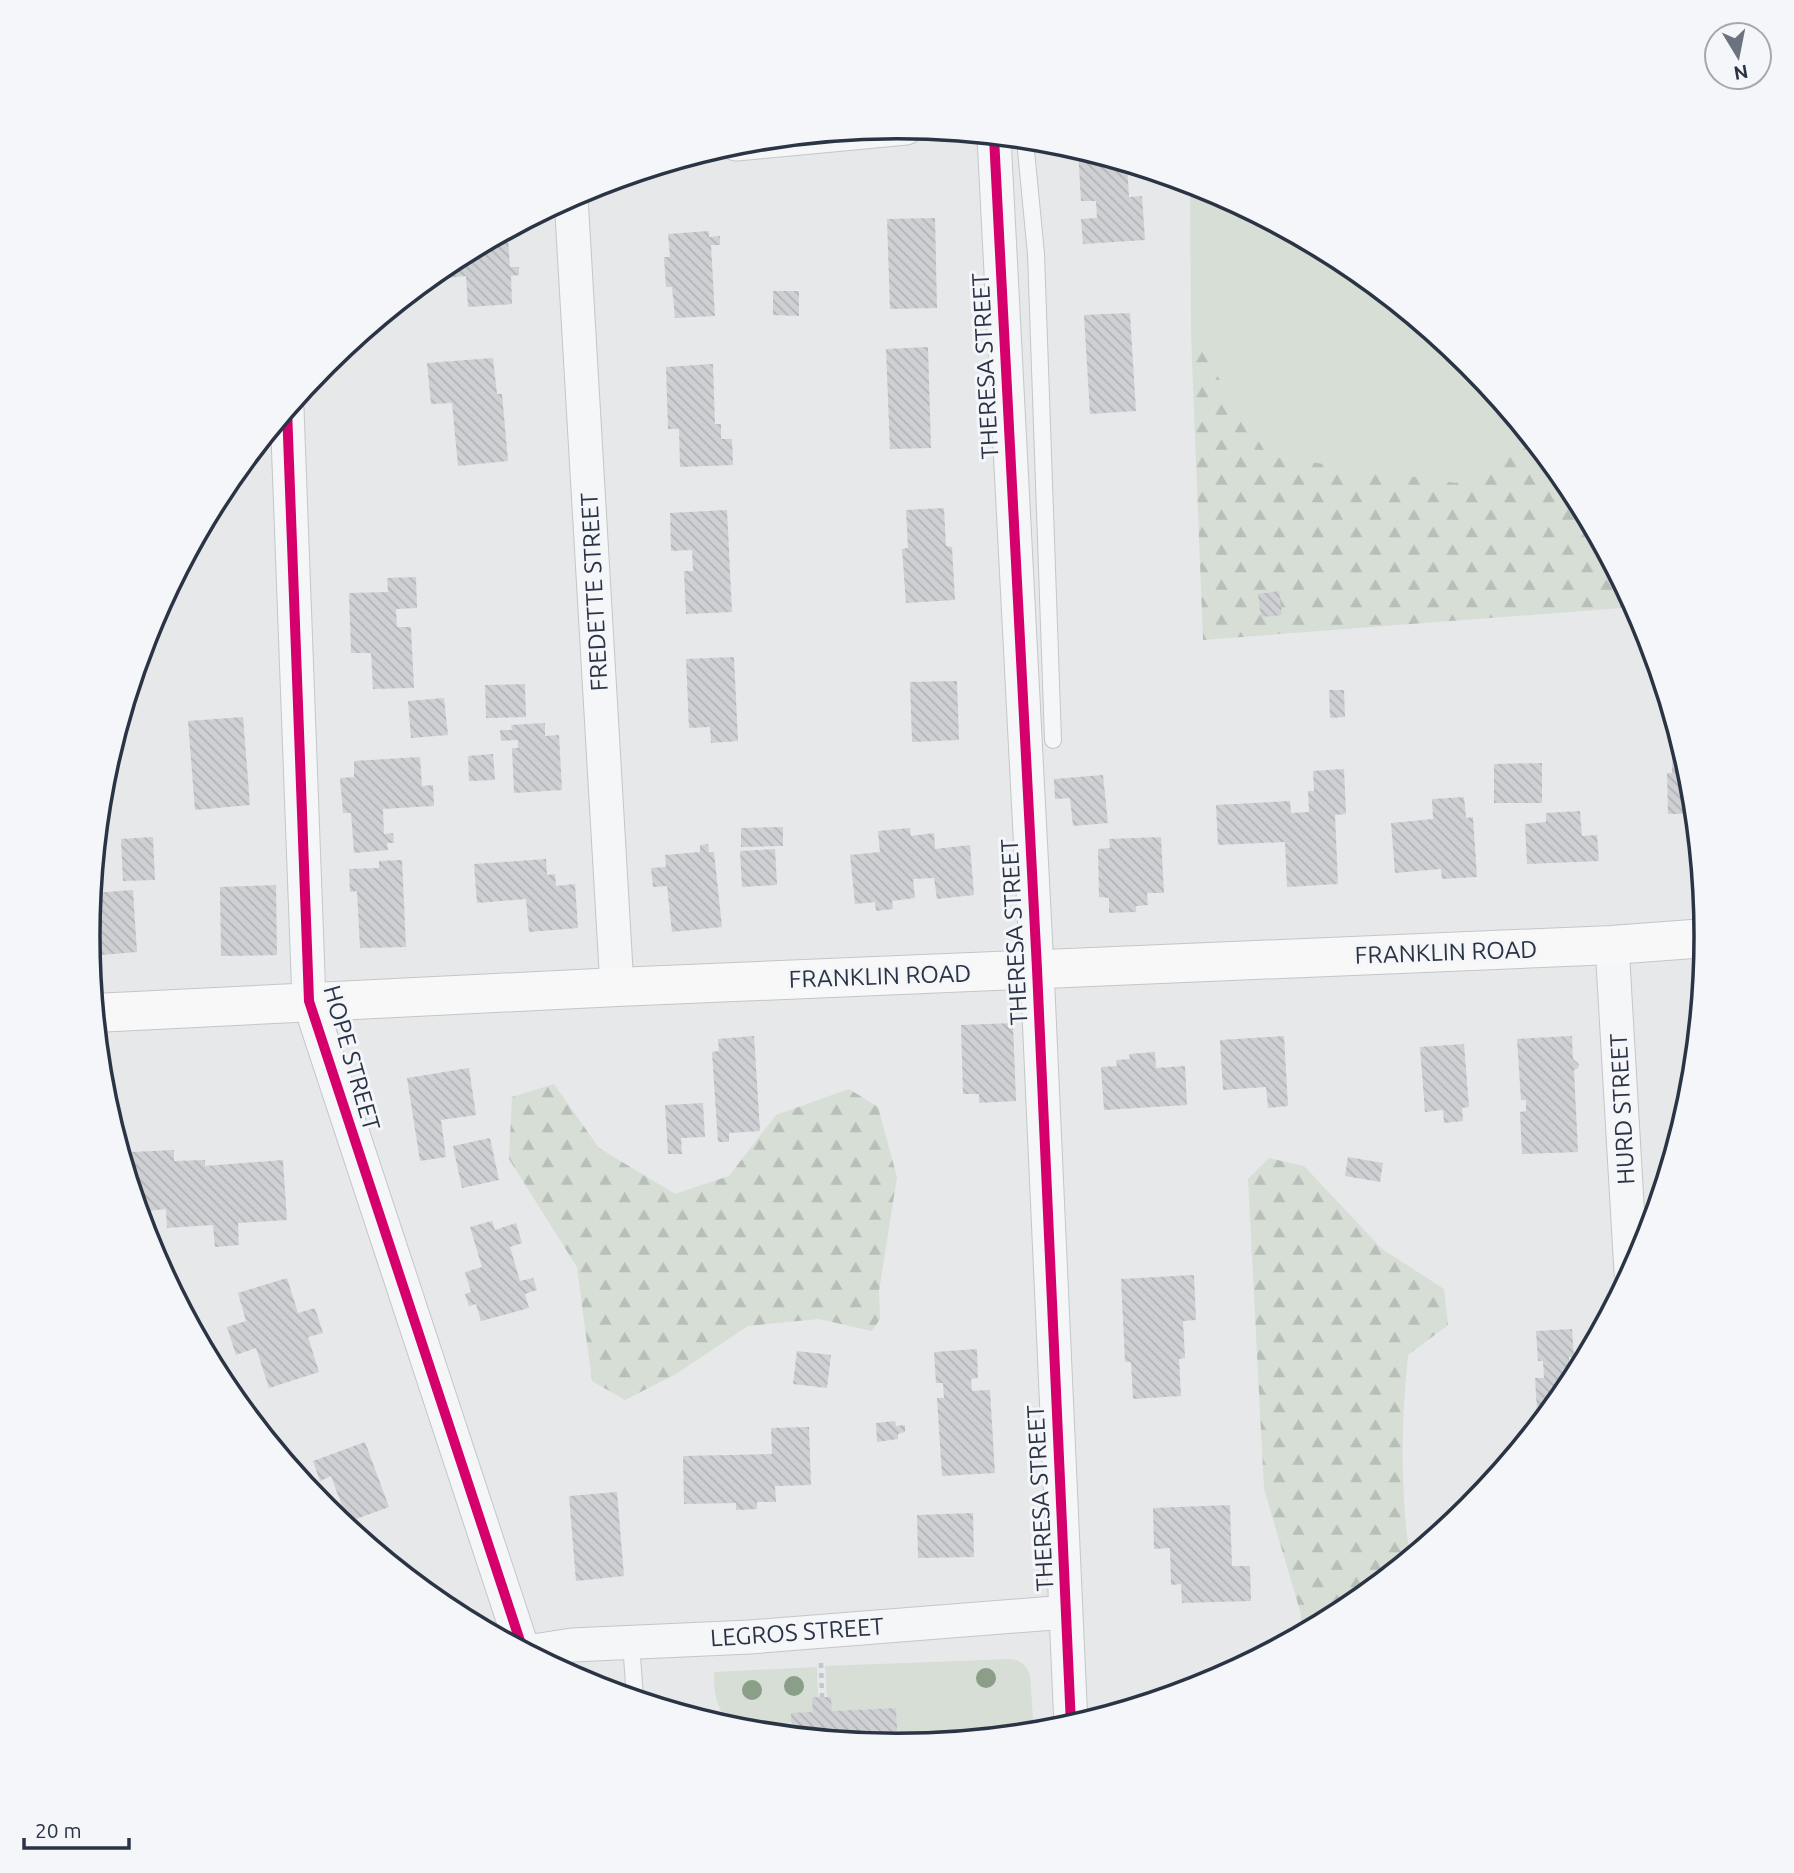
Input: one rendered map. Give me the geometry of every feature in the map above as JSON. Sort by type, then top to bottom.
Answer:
[{"type":"main road","name":"FRANKLIN ROAD","points":[[104,1013],[309,1001],[1694,940]]},
{"type":"street","name":"THERESA STREET","points":[[994,145],[1037,969],[1070,1714]]},
{"type":"street","name":"FREDETTE STREET","points":[[572,209],[617,987]]},
{"type":"street","name":"HOPE STREET","points":[[288,422],[309,1001],[519,1639]]},
{"type":"street","name":"HURD STREET","points":[[1612,945],[1630,1251]]},
{"type":"street","name":"LEGROS STREET","points":[[541,1650],[572,1645],[750,1637],[1066,1612]]},
{"type":"lane","points":[[1026,150],[1036,254],[1053,740]]},
{"type":"lane","points":[[631,1642],[634,1689]]},
{"type":"path","points":[[821,1662],[822,1697]]},
{"type":"green space","points":[[1190,196],[1250,221],[1296,246],[1382,304],[1423,337],[1461,373],[1530,451],[1548,477],[1506,491],[1268,456],[1191,334]]},
{"type":"green space","points":[[1191,334],[1268,456],[1456,483],[1507,449],[1516,435],[1560,494],[1587,538],[1623,608],[1203,640]]},
{"type":"green space","points":[[554,1084],[599,1148],[675,1194],[729,1176],[776,1115],[849,1089],[878,1107],[897,1177],[879,1291],[880,1319],[872,1331],[819,1319],[748,1326],[676,1374],[625,1400],[592,1381],[577,1267],[509,1159],[512,1097]]},
{"type":"green space","points":[[1269,1158],[1304,1166],[1382,1249],[1444,1289],[1448,1325],[1408,1355],[1403,1456],[1404,1507],[1409,1547],[1340,1599],[1301,1624],[1301,1614],[1264,1489],[1248,1179]]},
{"type":"green space","points":[[1011,1659],[1023,1664],[1030,1676],[1033,1721],[949,1732],[897,1734],[896,1708],[832,1711],[831,1697],[827,1697],[825,1666]]},
{"type":"green space","points":[[817,1667],[818,1697],[813,1712],[787,1723],[777,1724],[724,1714],[715,1691],[714,1672]]},
{"type":"building","points":[[1079,161],[1128,174],[1129,197],[1142,196],[1145,240],[1083,244],[1081,219],[1097,218],[1096,201],[1081,201]]},
{"type":"building","points":[[935,218],[937,308],[890,309],[887,219]]},
{"type":"building","points":[[709,231],[709,237],[720,236],[720,245],[711,245],[715,316],[675,318],[672,287],[666,287],[664,257],[670,257],[668,234]]},
{"type":"building","points":[[508,241],[510,267],[519,267],[519,275],[511,276],[512,304],[468,307],[466,276],[449,278]]},
{"type":"building","points":[[773,291],[799,291],[799,316],[773,315]]},
{"type":"building","points":[[1130,313],[1136,411],[1090,414],[1084,315]]},
{"type":"building","points":[[928,347],[931,448],[890,449],[886,349]]},
{"type":"building","points":[[493,358],[497,394],[502,394],[508,461],[458,466],[452,403],[431,404],[427,363]]},
{"type":"building","points":[[713,364],[715,424],[721,424],[721,439],[732,439],[733,465],[680,467],[679,429],[668,429],[666,367]]},
{"type":"building","points":[[944,508],[946,546],[952,547],[955,600],[906,603],[902,549],[908,548],[906,510]]},
{"type":"building","points":[[727,510],[732,612],[686,614],[684,571],[693,571],[692,550],[671,551],[670,513]]},
{"type":"building","points":[[416,577],[417,608],[396,609],[397,627],[411,627],[414,688],[373,689],[371,653],[351,653],[349,593],[388,592],[387,578]]},
{"type":"building","points":[[1279,591],[1282,615],[1261,617],[1258,594]]},
{"type":"building","points":[[734,657],[738,741],[711,743],[710,727],[689,728],[686,659]]},
{"type":"building","points":[[957,681],[959,740],[912,742],[910,682]]},
{"type":"building","points":[[525,684],[526,717],[486,718],[485,685]]},
{"type":"building","points":[[1329,690],[1344,690],[1345,717],[1330,718]]},
{"type":"building","points":[[444,698],[448,735],[411,738],[408,701]]},
{"type":"building","points":[[243,717],[250,805],[195,810],[188,721]]},
{"type":"building","points":[[545,723],[545,736],[559,735],[562,790],[514,793],[512,748],[518,748],[518,740],[501,741],[500,730],[512,730],[511,725]]},
{"type":"building","points":[[1672,751],[1684,814],[1668,814],[1667,773],[1672,773]]},
{"type":"building","points":[[493,754],[495,780],[469,781],[468,756]]},
{"type":"building","points":[[420,757],[422,786],[433,785],[434,806],[383,809],[384,834],[393,833],[394,843],[387,843],[388,850],[354,853],[351,813],[343,813],[340,778],[354,777],[354,761]]},
{"type":"building","points":[[1542,763],[1542,803],[1494,803],[1494,764]]},
{"type":"building","points":[[1344,769],[1346,814],[1335,815],[1338,884],[1287,887],[1285,842],[1218,845],[1216,805],[1290,801],[1291,813],[1309,812],[1308,791],[1314,791],[1313,771]]},
{"type":"building","points":[[1103,775],[1108,823],[1073,826],[1070,798],[1055,799],[1054,779]]},
{"type":"building","points":[[1464,797],[1466,818],[1473,817],[1477,877],[1442,879],[1441,869],[1395,873],[1391,823],[1433,819],[1432,799]]},
{"type":"building","points":[[1580,811],[1582,836],[1597,835],[1599,861],[1527,864],[1525,824],[1546,822],[1546,813]]},
{"type":"building","points":[[783,827],[783,846],[741,847],[741,828]]},
{"type":"building","points":[[910,828],[911,836],[934,833],[935,849],[970,845],[974,895],[937,899],[934,878],[913,879],[915,898],[892,901],[893,909],[876,911],[875,902],[855,904],[850,855],[880,852],[878,831]]},
{"type":"building","points":[[153,837],[155,880],[123,881],[121,839]]},
{"type":"building","points":[[1161,837],[1164,893],[1147,893],[1148,905],[1136,906],[1136,912],[1109,913],[1109,898],[1099,897],[1098,849],[1110,848],[1109,839]]},
{"type":"building","points":[[708,844],[709,852],[714,852],[722,927],[672,932],[667,886],[653,887],[651,868],[666,867],[665,855],[700,852],[700,845]]},
{"type":"building","points":[[775,849],[777,885],[742,887],[740,851]]},
{"type":"building","points":[[546,859],[547,875],[555,874],[556,886],[575,884],[578,928],[529,932],[526,899],[477,903],[474,864]]},
{"type":"building","points":[[402,860],[406,947],[360,948],[357,891],[350,892],[349,869],[379,868],[379,861]]},
{"type":"building","points":[[276,885],[277,955],[221,956],[220,887]]},
{"type":"building","points":[[133,890],[137,952],[100,955],[101,892]]},
{"type":"building","points":[[1013,1023],[1016,1101],[979,1103],[979,1094],[963,1094],[961,1025]]},
{"type":"building","points":[[754,1036],[760,1131],[729,1133],[729,1142],[718,1142],[712,1052],[719,1051],[718,1039]]},
{"type":"building","points":[[1284,1036],[1288,1106],[1268,1108],[1266,1087],[1223,1090],[1220,1040]]},
{"type":"building","points":[[1572,1036],[1573,1059],[1579,1064],[1574,1070],[1578,1152],[1522,1154],[1520,1112],[1526,1111],[1526,1100],[1521,1100],[1517,1039]]},
{"type":"building","points":[[1464,1044],[1469,1107],[1462,1108],[1463,1121],[1444,1123],[1443,1110],[1425,1112],[1420,1047]]},
{"type":"building","points":[[1155,1052],[1156,1068],[1185,1066],[1187,1105],[1104,1110],[1101,1067],[1117,1066],[1116,1060],[1130,1059],[1129,1054]]},
{"type":"building","points":[[469,1068],[476,1115],[441,1120],[446,1157],[420,1161],[407,1078]]},
{"type":"building","points":[[703,1103],[705,1137],[681,1138],[682,1154],[668,1154],[665,1105]]},
{"type":"building","points":[[490,1138],[499,1180],[462,1188],[453,1146]]},
{"type":"building","points":[[174,1150],[174,1161],[205,1160],[205,1166],[283,1160],[287,1220],[238,1223],[239,1245],[215,1247],[213,1225],[167,1228],[166,1209],[149,1211],[131,1152]]},
{"type":"building","points":[[1348,1157],[1383,1163],[1380,1182],[1345,1176]]},
{"type":"building","points":[[492,1221],[495,1230],[516,1223],[522,1243],[510,1247],[520,1281],[533,1278],[537,1290],[525,1294],[529,1308],[481,1321],[476,1304],[469,1306],[465,1294],[471,1292],[465,1272],[482,1267],[470,1227]]},
{"type":"building","points":[[1194,1275],[1196,1320],[1183,1321],[1185,1358],[1179,1359],[1181,1396],[1133,1399],[1131,1362],[1125,1362],[1121,1279]]},
{"type":"building","points":[[287,1278],[298,1313],[315,1308],[323,1333],[308,1337],[319,1372],[269,1388],[256,1348],[236,1355],[227,1327],[246,1321],[238,1293]]},
{"type":"building","points":[[1572,1329],[1574,1356],[1569,1357],[1569,1364],[1537,1412],[1535,1378],[1544,1378],[1543,1361],[1538,1361],[1536,1331]]},
{"type":"building","points":[[977,1349],[978,1378],[971,1379],[972,1391],[990,1390],[995,1473],[942,1476],[937,1398],[944,1398],[943,1383],[936,1383],[934,1352]]},
{"type":"building","points":[[797,1351],[831,1355],[827,1388],[793,1384]]},
{"type":"building","points":[[895,1421],[896,1426],[905,1425],[905,1432],[898,1434],[898,1439],[877,1442],[876,1423]]},
{"type":"building","points":[[809,1427],[811,1485],[775,1486],[776,1502],[757,1502],[757,1509],[736,1510],[736,1503],[684,1504],[683,1456],[772,1454],[771,1428]]},
{"type":"building","points":[[365,1442],[389,1507],[354,1520],[344,1510],[331,1476],[320,1481],[313,1461]]},
{"type":"building","points":[[617,1492],[624,1576],[576,1581],[569,1496]]},
{"type":"building","points":[[1230,1505],[1232,1566],[1250,1566],[1251,1601],[1182,1603],[1181,1584],[1171,1585],[1170,1548],[1154,1549],[1153,1508]]},
{"type":"building","points":[[973,1513],[974,1557],[918,1558],[917,1515]]},
{"type":"building","points":[[831,1697],[832,1711],[896,1708],[897,1734],[792,1727],[791,1713],[813,1712],[812,1698]]},
{"type":"cycle path","points":[[994,145],[1037,969],[1071,1714]]},
{"type":"cycle path","points":[[288,423],[309,1001],[519,1639]]}]
